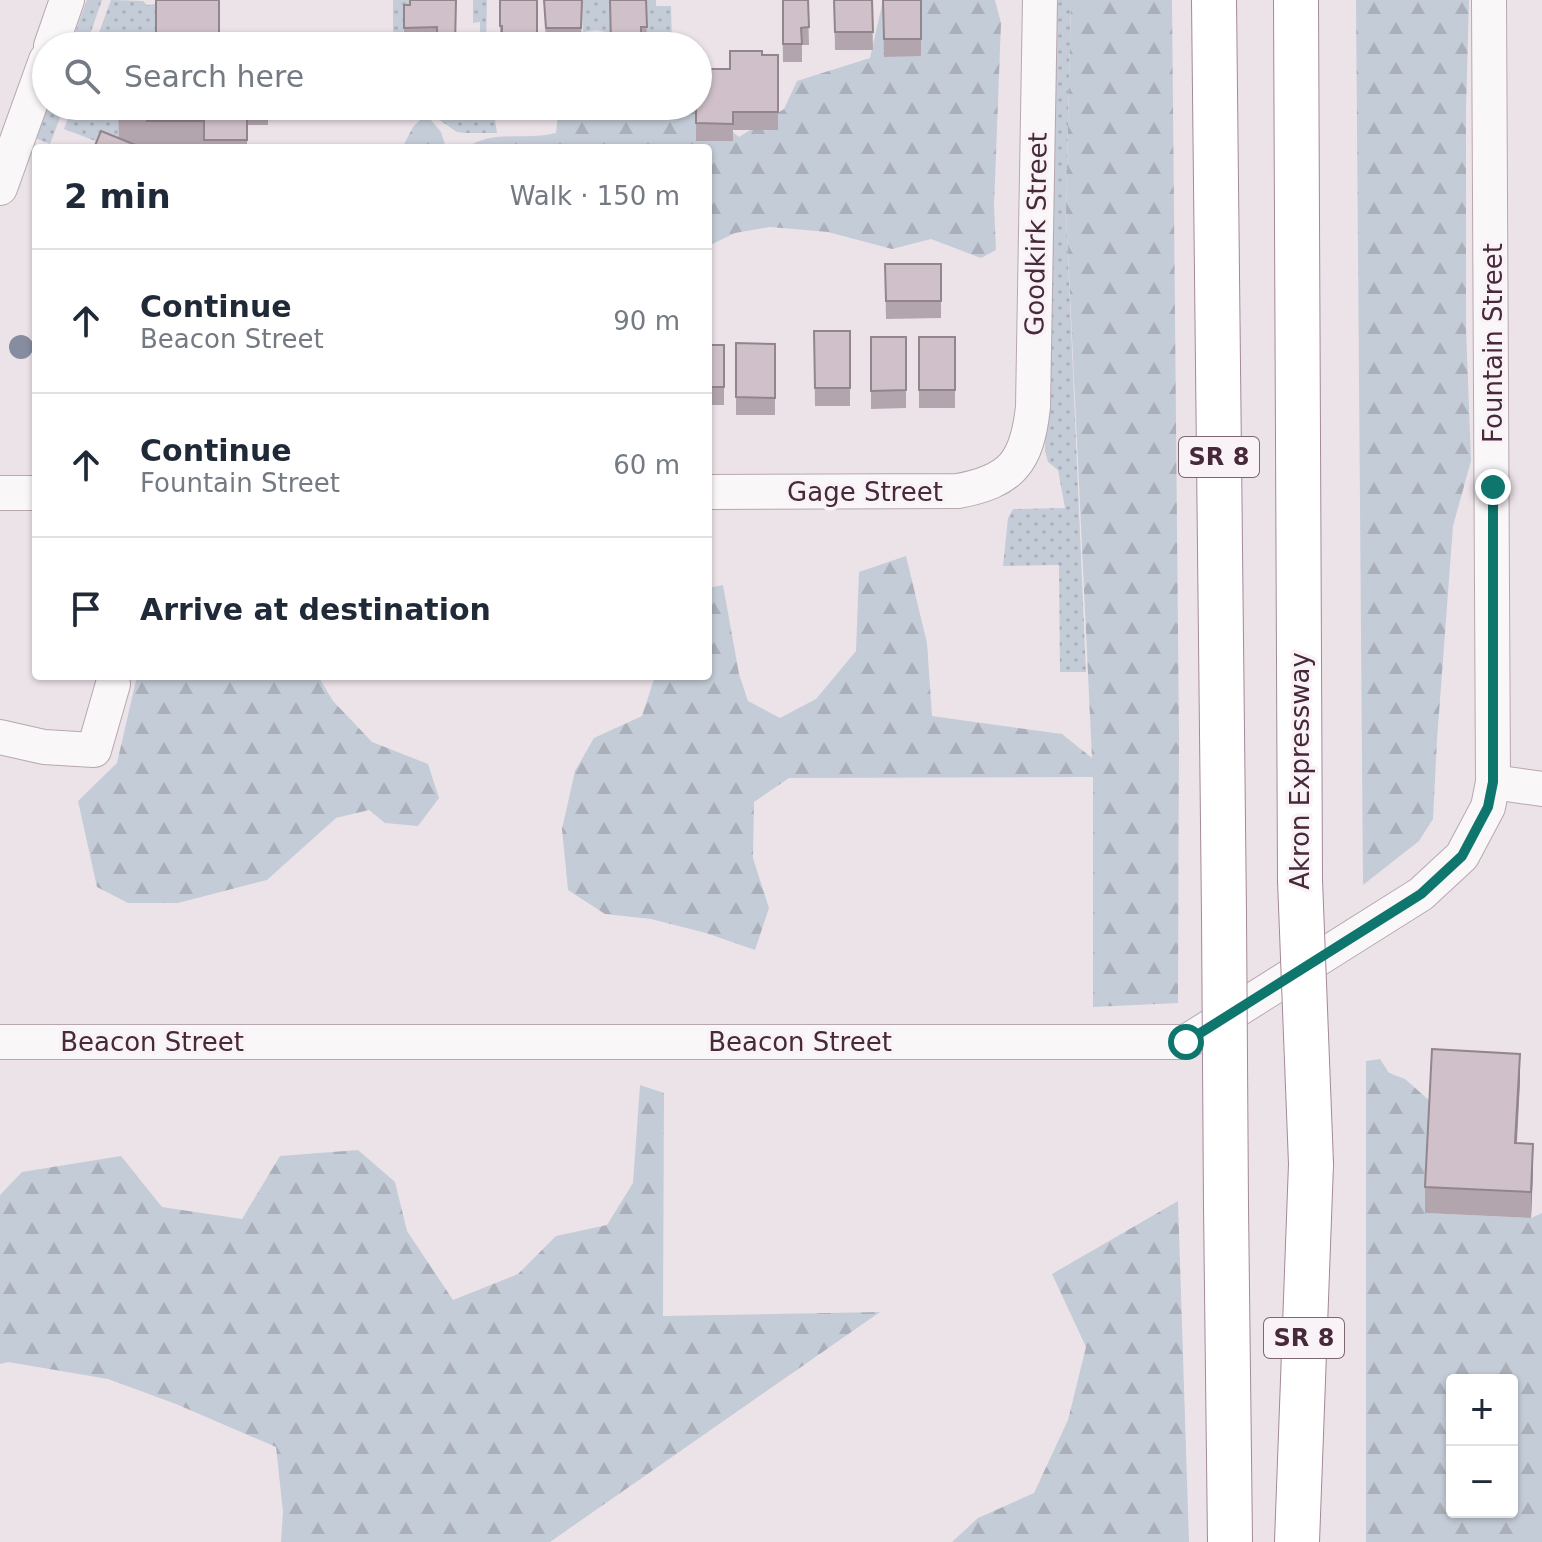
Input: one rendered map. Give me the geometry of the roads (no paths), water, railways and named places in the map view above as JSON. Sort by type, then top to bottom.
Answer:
[{"type":"highway","name":"SR 8","points":[[1214,0],[1230,1542]]},
{"type":"highway","name":"Akron Expressway","points":[[1296,0],[1300,880],[1311,1164],[1297,1542]]},
{"type":"street","points":[[56,32],[67,0]]},
{"type":"street","name":"Goodkirk Street","points":[[1014,464],[1025,451],[1033,407],[1040,0]]},
{"type":"street","name":"Fountain Street","points":[[1489,0],[1493,782]]},
{"type":"street","points":[[0,188],[32,99]]},
{"type":"street","name":"Gage Street","points":[[712,492],[958,491],[987,486],[1014,464]]},
{"type":"street","points":[[0,493],[32,493]]},
{"type":"street","points":[[0,737],[44,747],[94,750],[113,684]]},
{"type":"street","points":[[1493,782],[1542,789]]},
{"type":"street","name":"Beacon Street","points":[[0,1042],[1186,1042],[1429,887],[1462,856],[1488,807],[1493,782]]}]
